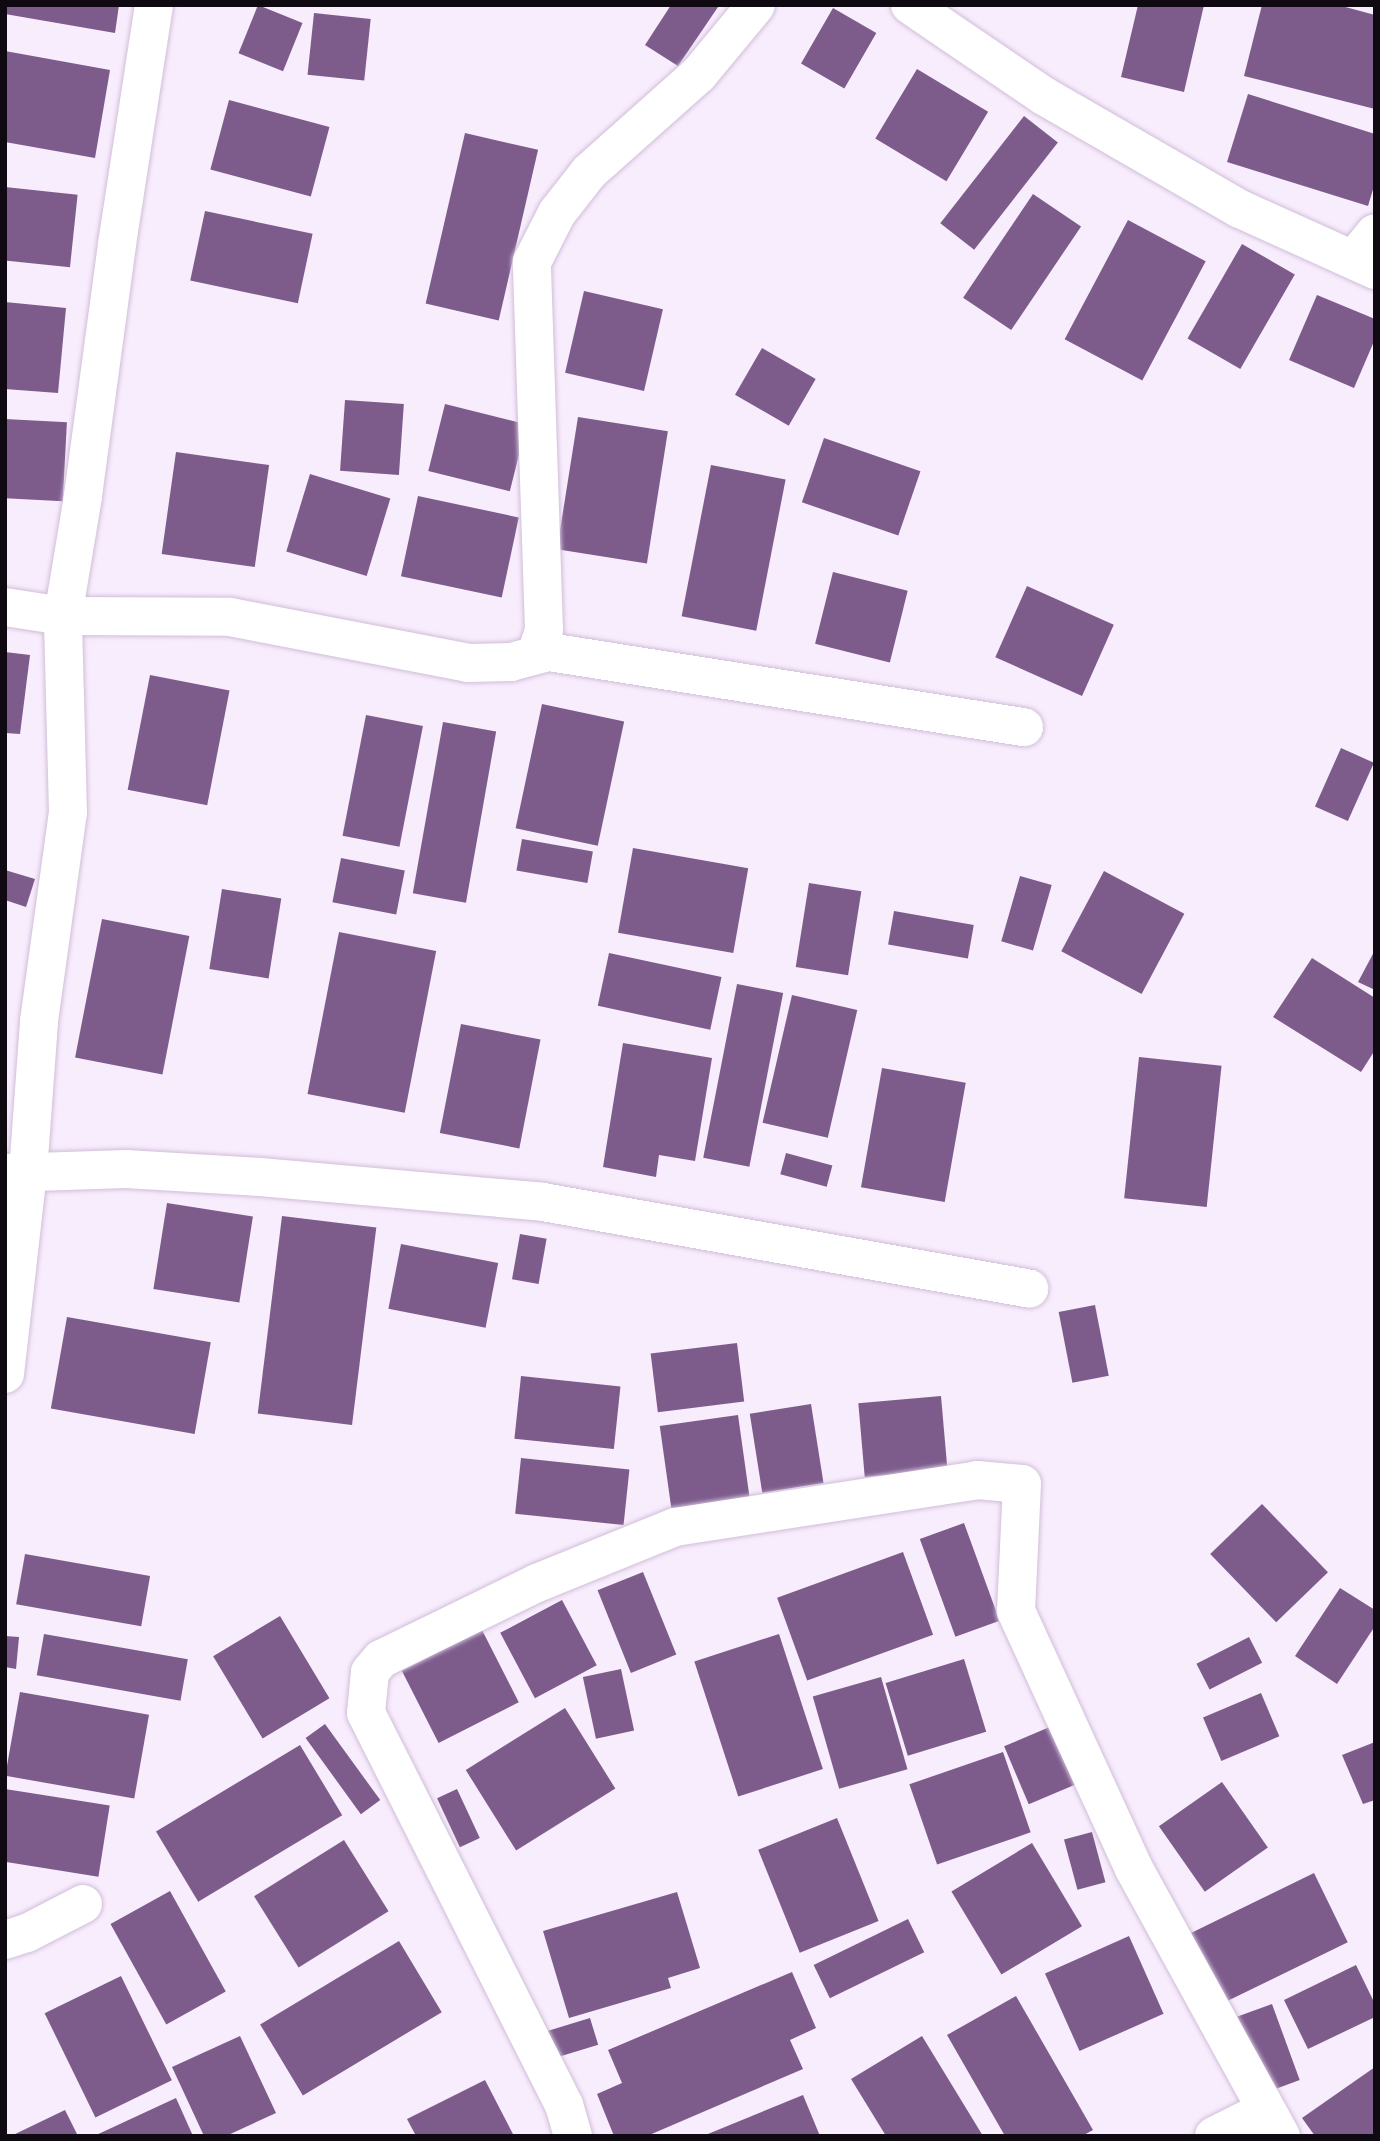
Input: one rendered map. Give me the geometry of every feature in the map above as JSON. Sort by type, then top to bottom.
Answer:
[{"type":"street","points":[[5,1374],[17,1172],[68,813],[63,616],[83,496],[119,230],[154,5]]},
{"type":"street","points":[[549,652],[540,643],[544,629],[532,262],[557,213],[589,172],[699,74],[756,5]]},
{"type":"street","points":[[910,5],[1044,96],[1240,209],[1368,254]]},
{"type":"street","points":[[5,607],[63,616],[230,617],[468,663],[511,663],[549,652],[1024,727]]},
{"type":"street","points":[[17,1172],[139,1170],[260,1177],[543,1202],[1029,1289]]},
{"type":"street","points":[[573,2136],[564,2105],[366,1713],[370,1672],[381,1659],[490,1605],[676,1527],[977,1480],[1022,1484],[1016,1611],[1133,1867],[1274,2123],[1214,2136]]},
{"type":"street","points":[[5,1940],[27,1934],[83,1904]]},
{"type":"building","points":[[5,5],[119,5],[115,33],[5,14]]},
{"type":"building","points":[[258,5],[303,23],[283,71],[239,53]]},
{"type":"building","points":[[671,5],[718,7],[678,66],[645,45]]},
{"type":"building","points":[[1138,5],[1204,5],[1184,92],[1121,77]]},
{"type":"building","points":[[1262,5],[1338,5],[1375,15],[1375,109],[1244,76]]},
{"type":"building","points":[[833,8],[876,33],[844,88],[801,63]]},
{"type":"building","points":[[314,13],[371,19],[364,81],[308,75]]},
{"type":"building","points":[[5,51],[110,70],[95,158],[5,142]]},
{"type":"building","points":[[917,69],[988,112],[946,181],[875,138]]},
{"type":"building","points":[[1248,94],[1375,134],[1375,183],[1368,206],[1227,162]]},
{"type":"building","points":[[229,100],[329,127],[311,196],[210,170]]},
{"type":"building","points":[[1024,116],[1058,142],[974,250],[940,223]]},
{"type":"building","points":[[465,133],[538,150],[499,320],[426,304]]},
{"type":"building","points":[[5,187],[78,195],[70,267],[5,260]]},
{"type":"building","points":[[1033,194],[1081,226],[1011,330],[963,298]]},
{"type":"building","points":[[205,211],[313,234],[298,303],[190,280]]},
{"type":"building","points":[[1128,220],[1206,261],[1142,381],[1065,339]]},
{"type":"building","points":[[1242,244],[1295,274],[1240,369],[1188,338]]},
{"type":"building","points":[[584,291],[663,309],[644,391],[565,373]]},
{"type":"building","points":[[1317,295],[1375,319],[1375,339],[1354,388],[1289,360]]},
{"type":"building","points":[[5,302],[66,308],[58,393],[5,389]]},
{"type":"building","points":[[762,348],[816,379],[789,426],[735,395]]},
{"type":"building","points":[[345,400],[404,404],[399,475],[340,471]]},
{"type":"building","points":[[445,404],[527,424],[510,491],[428,471]]},
{"type":"building","points":[[578,417],[668,431],[647,564],[557,549]]},
{"type":"building","points":[[5,419],[67,422],[63,501],[5,498]]},
{"type":"building","points":[[824,438],[920,471],[898,536],[802,502]]},
{"type":"building","points":[[176,452],[269,465],[255,567],[162,554]]},
{"type":"building","points":[[711,465],[786,480],[756,631],[682,616]]},
{"type":"building","points":[[310,474],[390,499],[367,576],[286,551]]},
{"type":"building","points":[[418,496],[519,517],[502,598],[401,576]]},
{"type":"building","points":[[833,572],[908,591],[890,662],[815,644]]},
{"type":"building","points":[[1027,586],[1114,625],[1082,696],[995,657]]},
{"type":"building","points":[[5,652],[30,655],[20,734],[5,733]]},
{"type":"building","points":[[150,675],[230,690],[207,805],[128,790]]},
{"type":"building","points":[[542,704],[624,721],[598,846],[516,828]]},
{"type":"building","points":[[366,715],[423,726],[399,847],[343,836]]},
{"type":"building","points":[[443,722],[496,731],[466,903],[413,893]]},
{"type":"building","points":[[1341,748],[1374,763],[1348,821],[1315,806]]},
{"type":"building","points":[[522,839],[593,852],[587,883],[516,871]]},
{"type":"building","points":[[633,848],[748,868],[733,953],[618,933]]},
{"type":"building","points":[[341,858],[405,870],[396,915],[332,902]]},
{"type":"building","points":[[5,870],[35,879],[26,907],[5,900]]},
{"type":"building","points":[[1104,871],[1184,914],[1142,994],[1061,951]]},
{"type":"building","points":[[1020,876],[1052,885],[1033,950],[1001,941]]},
{"type":"building","points":[[809,883],[861,891],[848,975],[796,967]]},
{"type":"building","points":[[222,889],[281,898],[269,978],[209,969]]},
{"type":"building","points":[[894,911],[974,925],[968,959],[888,944]]},
{"type":"building","points":[[102,919],[189,936],[162,1074],[75,1057]]},
{"type":"building","points":[[339,932],[436,951],[405,1113],[308,1094]]},
{"type":"building","points":[[1375,950],[1375,990],[1358,982]]},
{"type":"building","points":[[609,953],[721,977],[710,1030],[598,1006]]},
{"type":"building","points":[[1312,958],[1375,998],[1375,1050],[1361,1072],[1273,1017]]},
{"type":"building","points":[[737,984],[783,993],[749,1167],[703,1158]]},
{"type":"building","points":[[792,995],[857,1010],[828,1138],[763,1123]]},
{"type":"building","points":[[461,1024],[541,1039],[519,1148],[440,1133]]},
{"type":"building","points":[[623,1043],[712,1058],[695,1161],[659,1155],[656,1177],[603,1167]]},
{"type":"building","points":[[1139,1057],[1222,1066],[1207,1207],[1124,1198]]},
{"type":"building","points":[[882,1068],[966,1083],[945,1202],[861,1187]]},
{"type":"building","points":[[786,1153],[832,1165],[827,1187],[780,1174]]},
{"type":"building","points":[[167,1203],[253,1217],[239,1303],[153,1289]]},
{"type":"building","points":[[282,1216],[376,1228],[352,1425],[258,1414]]},
{"type":"building","points":[[520,1234],[547,1239],[539,1284],[512,1279]]},
{"type":"building","points":[[401,1244],[498,1263],[486,1328],[388,1309]]},
{"type":"building","points":[[1095,1305],[1109,1376],[1072,1383],[1059,1312]]},
{"type":"building","points":[[67,1317],[211,1342],[195,1434],[51,1409]]},
{"type":"building","points":[[737,1343],[744,1402],[658,1412],[651,1354]]},
{"type":"building","points":[[521,1376],[620,1386],[614,1449],[514,1439]]},
{"type":"building","points":[[941,1396],[947,1470],[865,1477],[858,1403]]},
{"type":"building","points":[[811,1404],[824,1483],[762,1493],[750,1414]]},
{"type":"building","points":[[738,1415],[750,1498],[671,1509],[660,1426]]},
{"type":"building","points":[[521,1458],[629,1469],[624,1525],[515,1514]]},
{"type":"building","points":[[1262,1504],[1328,1572],[1276,1622],[1210,1554]]},
{"type":"building","points":[[964,1523],[1000,1621],[955,1637],[920,1539]]},
{"type":"building","points":[[903,1552],[933,1635],[807,1681],[777,1598]]},
{"type":"building","points":[[25,1554],[150,1576],[141,1626],[16,1604]]},
{"type":"building","points":[[643,1572],[676,1655],[631,1673],[598,1590]]},
{"type":"building","points":[[1340,1588],[1375,1610],[1375,1626],[1337,1684],[1295,1656]]},
{"type":"building","points":[[562,1600],[597,1665],[535,1698],[500,1633]]},
{"type":"building","points":[[280,1616],[329,1698],[263,1738],[213,1656]]},
{"type":"building","points":[[482,1630],[519,1702],[439,1743],[402,1671]]},
{"type":"building","points":[[44,1634],[188,1659],[180,1701],[37,1675]]},
{"type":"building","points":[[779,1634],[823,1769],[738,1797],[694,1662]]},
{"type":"building","points":[[5,1636],[19,1637],[16,1669],[5,1667]]},
{"type":"building","points":[[1249,1637],[1262,1663],[1210,1690],[1196,1664]]},
{"type":"building","points":[[964,1659],[986,1732],[908,1756],[886,1683]]},
{"type":"building","points":[[621,1669],[634,1731],[596,1739],[583,1677]]},
{"type":"building","points":[[881,1677],[907,1769],[839,1789],[813,1697]]},
{"type":"building","points":[[20,1692],[149,1715],[134,1798],[5,1776]]},
{"type":"building","points":[[1261,1693],[1279,1736],[1221,1761],[1203,1718]]},
{"type":"building","points":[[565,1708],[615,1789],[516,1851],[466,1770]]},
{"type":"building","points":[[325,1724],[380,1800],[361,1814],[306,1738]]},
{"type":"building","points":[[1052,1726],[1077,1784],[1029,1804],[1004,1746]]},
{"type":"building","points":[[1375,1742],[1375,1800],[1363,1804],[1342,1755]]},
{"type":"building","points":[[300,1745],[342,1815],[198,1902],[156,1832]]},
{"type":"building","points":[[1003,1752],[1031,1832],[937,1865],[909,1784]]},
{"type":"building","points":[[1222,1782],[1268,1848],[1205,1892],[1159,1826]]},
{"type":"building","points":[[5,1789],[110,1806],[98,1877],[5,1862]]},
{"type":"building","points":[[457,1789],[480,1838],[460,1847],[437,1798]]},
{"type":"building","points":[[837,1818],[879,1921],[800,1953],[758,1850]]},
{"type":"building","points":[[1092,1832],[1105,1882],[1077,1890],[1064,1840]]},
{"type":"building","points":[[344,1840],[389,1911],[299,1967],[254,1896]]},
{"type":"building","points":[[1032,1843],[1082,1926],[1001,1975],[951,1891]]},
{"type":"building","points":[[1314,1873],[1348,1942],[1224,2003],[1190,1933]]},
{"type":"building","points":[[170,1891],[226,1992],[166,2025],[111,1924]]},
{"type":"building","points":[[677,1892],[700,1968],[668,1978],[671,1988],[569,2018],[543,1931]]},
{"type":"building","points":[[908,1919],[924,1952],[830,1998],[814,1965]]},
{"type":"building","points":[[1129,1936],[1164,2014],[1080,2051],[1045,1973]]},
{"type":"building","points":[[399,1941],[442,2012],[303,2096],[260,2024]]},
{"type":"building","points":[[1356,1965],[1375,2004],[1375,2017],[1308,2049],[1284,2000]]},
{"type":"building","points":[[792,1972],[816,2028],[790,2040],[803,2069],[647,2136],[614,2136],[597,2094],[622,2083],[608,2050]]},
{"type":"building","points":[[121,1976],[172,2080],[95,2118],[45,2013]]},
{"type":"building","points":[[1016,1996],[1093,2130],[1082,2136],[1005,2136],[947,2035]]},
{"type":"building","points":[[1272,2004],[1300,2080],[1264,2093],[1236,2017]]},
{"type":"building","points":[[590,2018],[598,2045],[548,2060],[539,2033]]},
{"type":"building","points":[[240,2036],[276,2113],[226,2136],[204,2136],[172,2067]]},
{"type":"building","points":[[922,2036],[983,2136],[886,2136],[851,2079]]},
{"type":"building","points":[[1375,2067],[1375,2136],[1315,2136],[1302,2118]]},
{"type":"building","points":[[485,2080],[514,2136],[416,2136],[407,2119]]},
{"type":"building","points":[[803,2095],[820,2136],[703,2136]]},
{"type":"building","points":[[176,2098],[193,2136],[94,2136]]},
{"type":"building","points":[[65,2110],[78,2136],[11,2136]]}]
